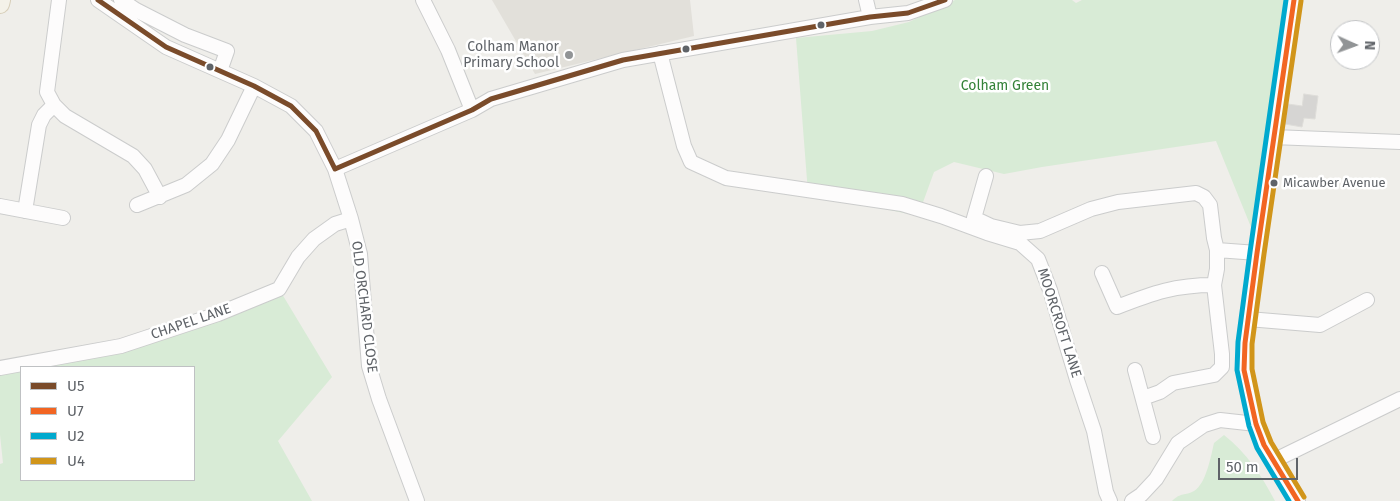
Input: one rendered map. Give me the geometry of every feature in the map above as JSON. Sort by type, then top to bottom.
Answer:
[{"type":"main road","points":[[0,4],[2,0]]},
{"type":"street","points":[[59,0],[47,92],[54,105],[65,116],[133,156],[145,169],[160,196]]},
{"type":"street","name":"OLD ORCHARD CLOSE","points":[[98,0],[166,47],[254,86],[291,106],[316,131],[335,169],[360,254],[369,366],[417,501]]},
{"type":"street","points":[[121,0],[136,10],[185,35],[227,51],[220,71]]},
{"type":"street","points":[[423,0],[448,50],[472,110]]},
{"type":"street","points":[[866,0],[870,17]]},
{"type":"street","points":[[335,169],[472,110],[491,99],[623,60],[870,17],[908,13],[945,0]]},
{"type":"street","points":[[1294,0],[1248,319],[1244,370],[1256,424],[1264,445],[1298,501]]},
{"type":"street","name":"MOORCROFT LANE","points":[[660,53],[684,146],[691,162],[726,178],[902,204],[1020,244],[1038,259],[1050,290],[1094,431],[1106,492],[1110,501]]},
{"type":"street","points":[[136,205],[186,185],[212,164],[228,140],[254,86]]},
{"type":"street","points":[[25,211],[39,125],[44,114],[54,105]]},
{"type":"street","points":[[1273,137],[1400,142]]},
{"type":"street","points":[[986,176],[974,218],[992,226],[1020,233],[1040,231],[1091,209],[1118,202],[1196,193],[1204,196],[1210,206],[1214,238],[1218,250],[1218,269],[1214,285],[1222,367],[1214,375],[1173,383],[1160,392],[1143,398]]},
{"type":"street","points":[[0,206],[63,218]]},
{"type":"street","name":"CHAPEL LANE","points":[[0,368],[121,346],[218,314],[280,289],[298,257],[314,239],[335,224],[351,219]]},
{"type":"street","points":[[1218,250],[1257,253]]},
{"type":"street","points":[[1102,273],[1117,306],[1160,291],[1190,285],[1214,285]]},
{"type":"street","points":[[1248,319],[1309,326],[1320,325],[1367,300]]},
{"type":"street","points":[[1135,370],[1153,437]]},
{"type":"street","points":[[1273,461],[1400,399]]},
{"type":"street","points":[[1132,501],[1141,495],[1156,478],[1178,443],[1204,425],[1220,420],[1256,424]]},
{"type":"shaded area","name":"Colham Manor Primary School","points":[[492,0],[690,0],[694,36],[535,74]]},
{"type":"green space","name":"Colham Green","points":[[955,0],[1072,0],[1076,3],[1082,0],[1285,0],[1253,232],[1216,141],[1004,174],[954,162],[934,172],[918,216],[808,193],[796,38],[872,31],[909,22]]},
{"type":"green space","points":[[279,289],[332,377],[278,441],[312,501],[0,501],[0,464],[3,463],[0,435],[0,368],[121,346]]},
{"type":"green space","points":[[1224,435],[1253,465],[1275,501],[1172,501],[1178,496],[1194,491],[1202,482],[1214,443]]},
{"type":"building","points":[[1304,94],[1318,96],[1315,119],[1304,118],[1302,127],[1285,124],[1288,104],[1302,106]]},
{"type":"transit line","name":"U5","points":[[98,0],[166,47],[254,86],[291,106],[316,131],[335,169]]},
{"type":"transit line","name":"U5","points":[[335,169],[472,110],[491,99],[623,60],[870,17],[908,13],[945,0]]},
{"type":"transit line","name":"U2","points":[[1286,0],[1238,342],[1237,370],[1249,426],[1257,448],[1289,501]]},
{"type":"transit line","name":"U7","points":[[1294,0],[1257,253],[1245,343],[1244,370],[1256,424],[1264,445],[1298,501]]},
{"type":"transit line","name":"U4","points":[[1301,1],[1252,344],[1252,369],[1263,422],[1271,442],[1304,497]]},
{"type":"place","name":"Colham Manor Primary School","points":[[569,55]]},
{"type":"place","name":"Micawber Avenue","points":[[1274,183]]}]
